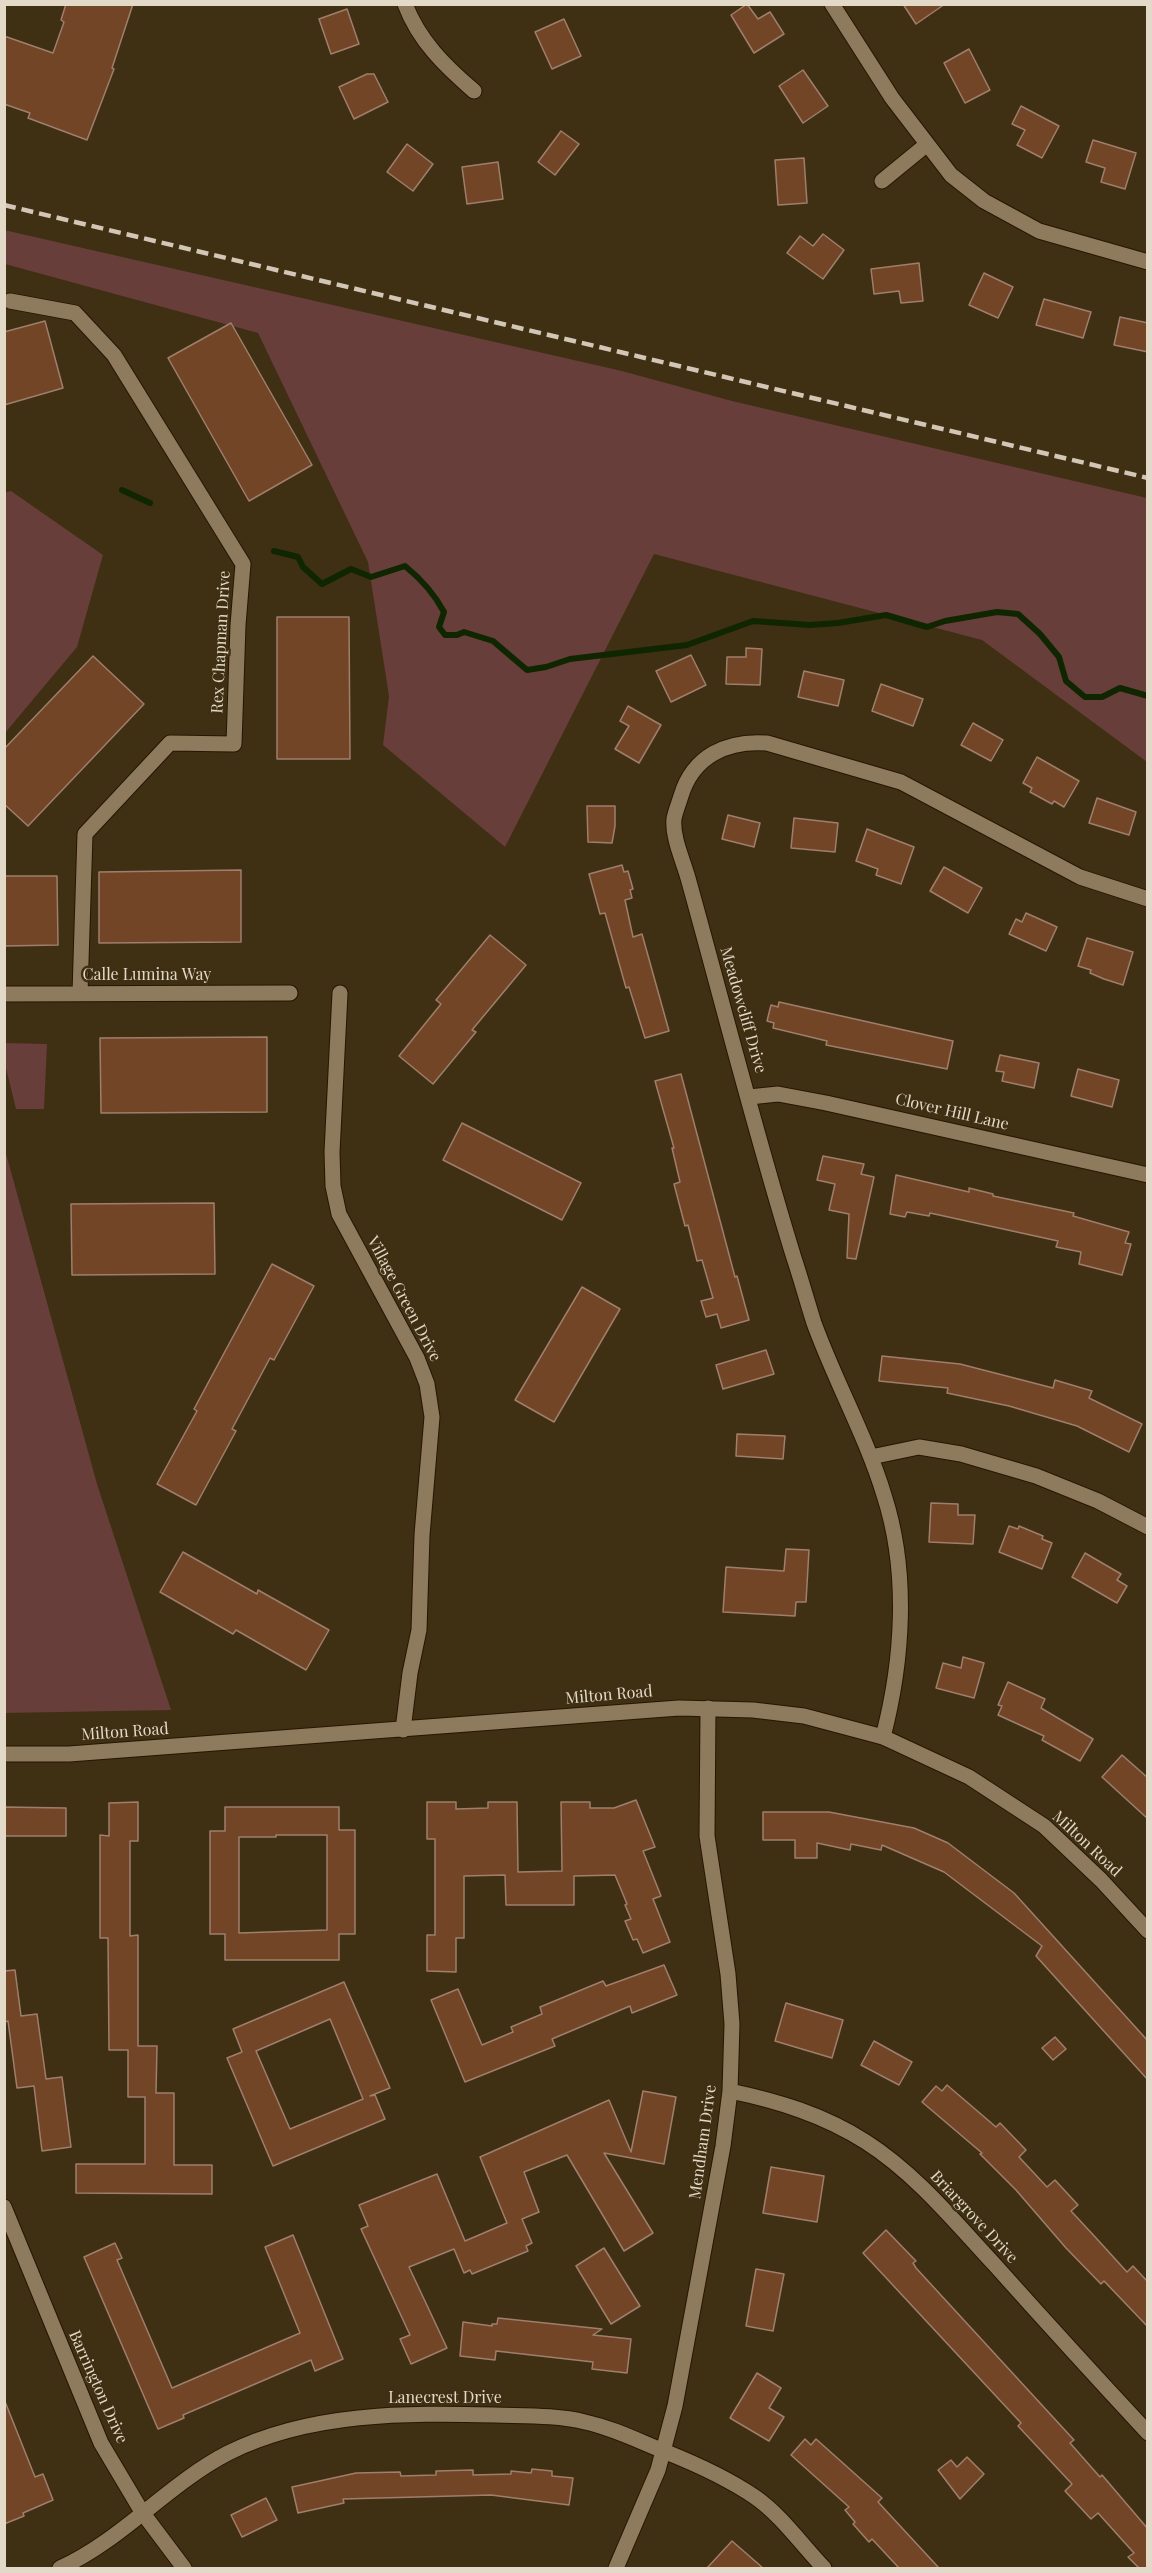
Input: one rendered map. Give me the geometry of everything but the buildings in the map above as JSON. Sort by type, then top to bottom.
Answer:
[{"type":"street","points":[[405,4],[441,62],[474,91]]},
{"type":"street","points":[[832,4],[892,98],[951,175],[1001,212],[1039,231],[1148,262]]},
{"type":"street","points":[[882,181],[926,145]]},
{"type":"street","name":"Rex Chapman Drive","points":[[10,301],[75,313],[114,355],[243,564],[238,625],[234,744],[170,743],[85,834],[80,993]]},
{"type":"street","name":"Meadowcliff Drive","points":[[883,1737],[891,1708],[900,1637],[899,1574],[885,1496],[871,1457],[814,1323],[749,1097],[685,868],[674,819],[685,783],[694,769],[709,755],[729,745],[749,742],[767,743],[901,782],[956,809],[1069,872],[1110,889],[1148,899]]},
{"type":"street","name":"Calle Lumina Way","points":[[4,994],[290,993]]},
{"type":"street","name":"Village Green Drive","points":[[340,993],[332,1152],[333,1186],[339,1214],[417,1358],[427,1384],[432,1417],[422,1535],[419,1630],[410,1672],[403,1730]]},
{"type":"street","name":"Clover Hill Lane","points":[[749,1097],[778,1094],[826,1103],[1148,1175]]},
{"type":"street","points":[[871,1457],[899,1449],[919,1447],[961,1454],[1036,1476],[1098,1502],[1148,1527]]},
{"type":"street","name":"Milton Road","points":[[4,1754],[69,1754],[644,1710],[708,1708],[804,1716],[883,1737],[969,1777],[1044,1826],[1101,1880],[1148,1931]]},
{"type":"street","name":"Mendham Drive","points":[[616,2568],[632,2536],[664,2451],[675,2406],[730,2091],[732,2024],[728,1974],[707,1836],[708,1708]]},
{"type":"street","name":"Briargrove Drive","points":[[730,2091],[797,2108],[865,2141],[890,2158],[935,2201],[1148,2433]]},
{"type":"street","name":"Barrington Drive","points":[[6,2213],[84,2407],[101,2443],[142,2512],[184,2568]]},
{"type":"street","name":"Lanecrest Drive","points":[[60,2568],[101,2543],[186,2479],[228,2453],[266,2437],[317,2424],[372,2416],[466,2414],[531,2416],[584,2422],[632,2435],[664,2451],[694,2462],[755,2497],[824,2568]]},
{"type":"shaded area","points":[[4,230],[622,371],[732,401],[1147,498],[1147,762],[982,640],[654,554],[505,847],[383,745],[389,696],[368,562],[258,333],[5,264]]},
{"type":"shaded area","points":[[11,491],[103,555],[77,647],[5,733],[4,493]]},
{"type":"shaded area","points":[[4,1043],[47,1044],[44,1109],[16,1109],[5,1064]]},
{"type":"shaded area","points":[[5,1150],[97,1484],[171,1710],[5,1713]]},
{"type":"waterway","points":[[122,490],[150,503]]},
{"type":"waterway","points":[[274,551],[298,557],[303,567],[322,584],[351,569],[371,577],[405,566],[427,587],[440,605],[444,612],[439,627],[445,635],[457,635],[464,632],[493,641],[527,670],[546,667],[570,659],[687,645],[753,621],[810,625],[886,615],[927,627],[945,621],[997,612],[1018,614],[1040,634],[1059,657],[1066,681],[1085,697],[1102,697],[1120,688],[1148,696]]},
{"type":"railway","points":[[4,205],[1148,478]]}]
